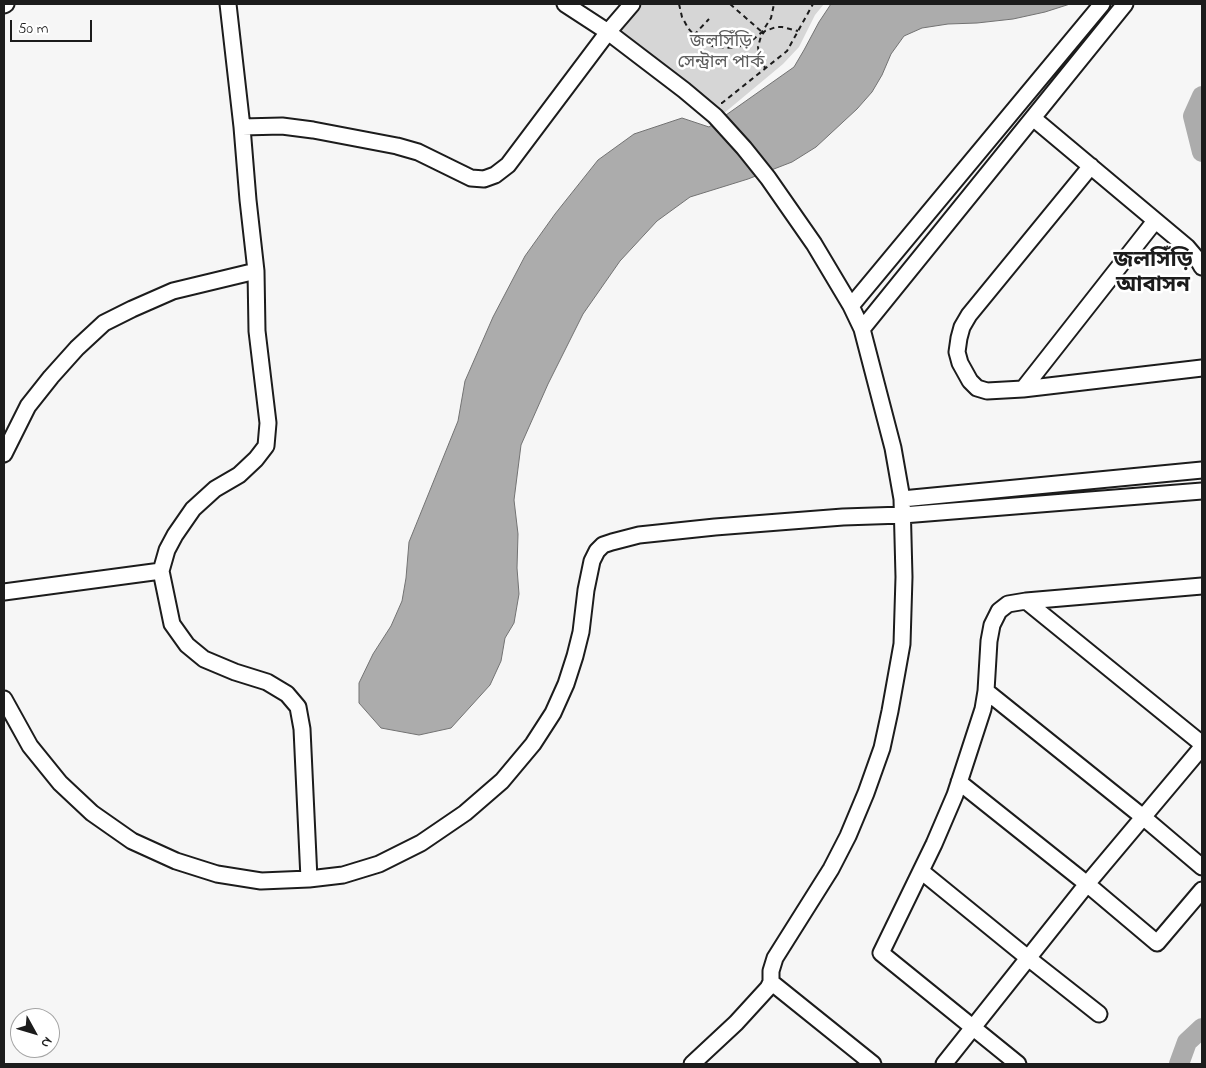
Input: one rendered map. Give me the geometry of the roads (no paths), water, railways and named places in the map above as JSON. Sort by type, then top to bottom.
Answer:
[{"type":"street","points":[[228,4],[256,272],[257,331],[268,423],[266,446],[256,460],[239,475],[214,489],[193,509],[167,550],[161,572],[172,624],[187,645],[204,659],[235,672],[267,682],[287,694],[298,707],[302,729],[309,878]]},
{"type":"street","points":[[565,4],[608,32],[684,90],[718,109],[814,244],[862,328],[893,448],[902,499],[904,577],[902,644],[882,748],[866,793],[848,836],[826,876],[774,958],[771,971],[772,982],[764,994],[736,1023],[692,1064]]},
{"type":"street","points":[[242,127],[282,126],[396,146],[418,152],[471,178],[484,179],[495,175],[508,164],[608,32],[632,4]]},
{"type":"street","points":[[851,306],[1102,4]]},
{"type":"street","points":[[862,328],[1125,4]]},
{"type":"street","points":[[1033,118],[1187,247],[1202,267]]},
{"type":"street","points":[[1091,166],[969,315],[962,327],[957,352],[970,381],[977,388],[987,391],[1023,389],[1202,368]]},
{"type":"street","points":[[1023,389],[1156,221]]},
{"type":"street","points":[[4,454],[28,406],[50,377],[104,323],[173,291],[256,272]]},
{"type":"street","points":[[902,499],[1202,470]]},
{"type":"street","points":[[4,699],[30,746],[60,783],[92,813],[132,841],[176,861],[217,874],[261,881],[343,875],[379,864],[421,843],[458,818],[502,781],[533,744],[553,713],[566,684],[581,632],[592,561],[603,546],[639,535],[716,527],[843,517],[903,515],[1202,491]]},
{"type":"street","points":[[4,592],[161,572]]},
{"type":"street","points":[[1018,1064],[881,953],[946,819],[959,782],[983,709],[992,625],[999,611],[1008,604],[1026,600],[1202,586]]},
{"type":"street","points":[[944,1064],[1087,884],[1202,745],[1026,600]]},
{"type":"street","points":[[986,691],[1202,867]]},
{"type":"street","points":[[959,782],[1087,884],[1157,943],[1202,890]]},
{"type":"street","points":[[921,871],[1099,1014]]},
{"type":"street","points":[[772,982],[873,1064]]},
{"type":"waterway","points":[[1202,96],[1193,116],[1202,152]]},
{"type":"waterway","points":[[1179,1064],[1187,1042],[1202,1028]]},
{"type":"district","name":"জলসিঁড়ি আবাসন","points":[[1153,274]]},
{"type":"park label","name":"জলসিঁড়ি সেন্ট্রাল পার্ক","points":[[721,53]]}]
